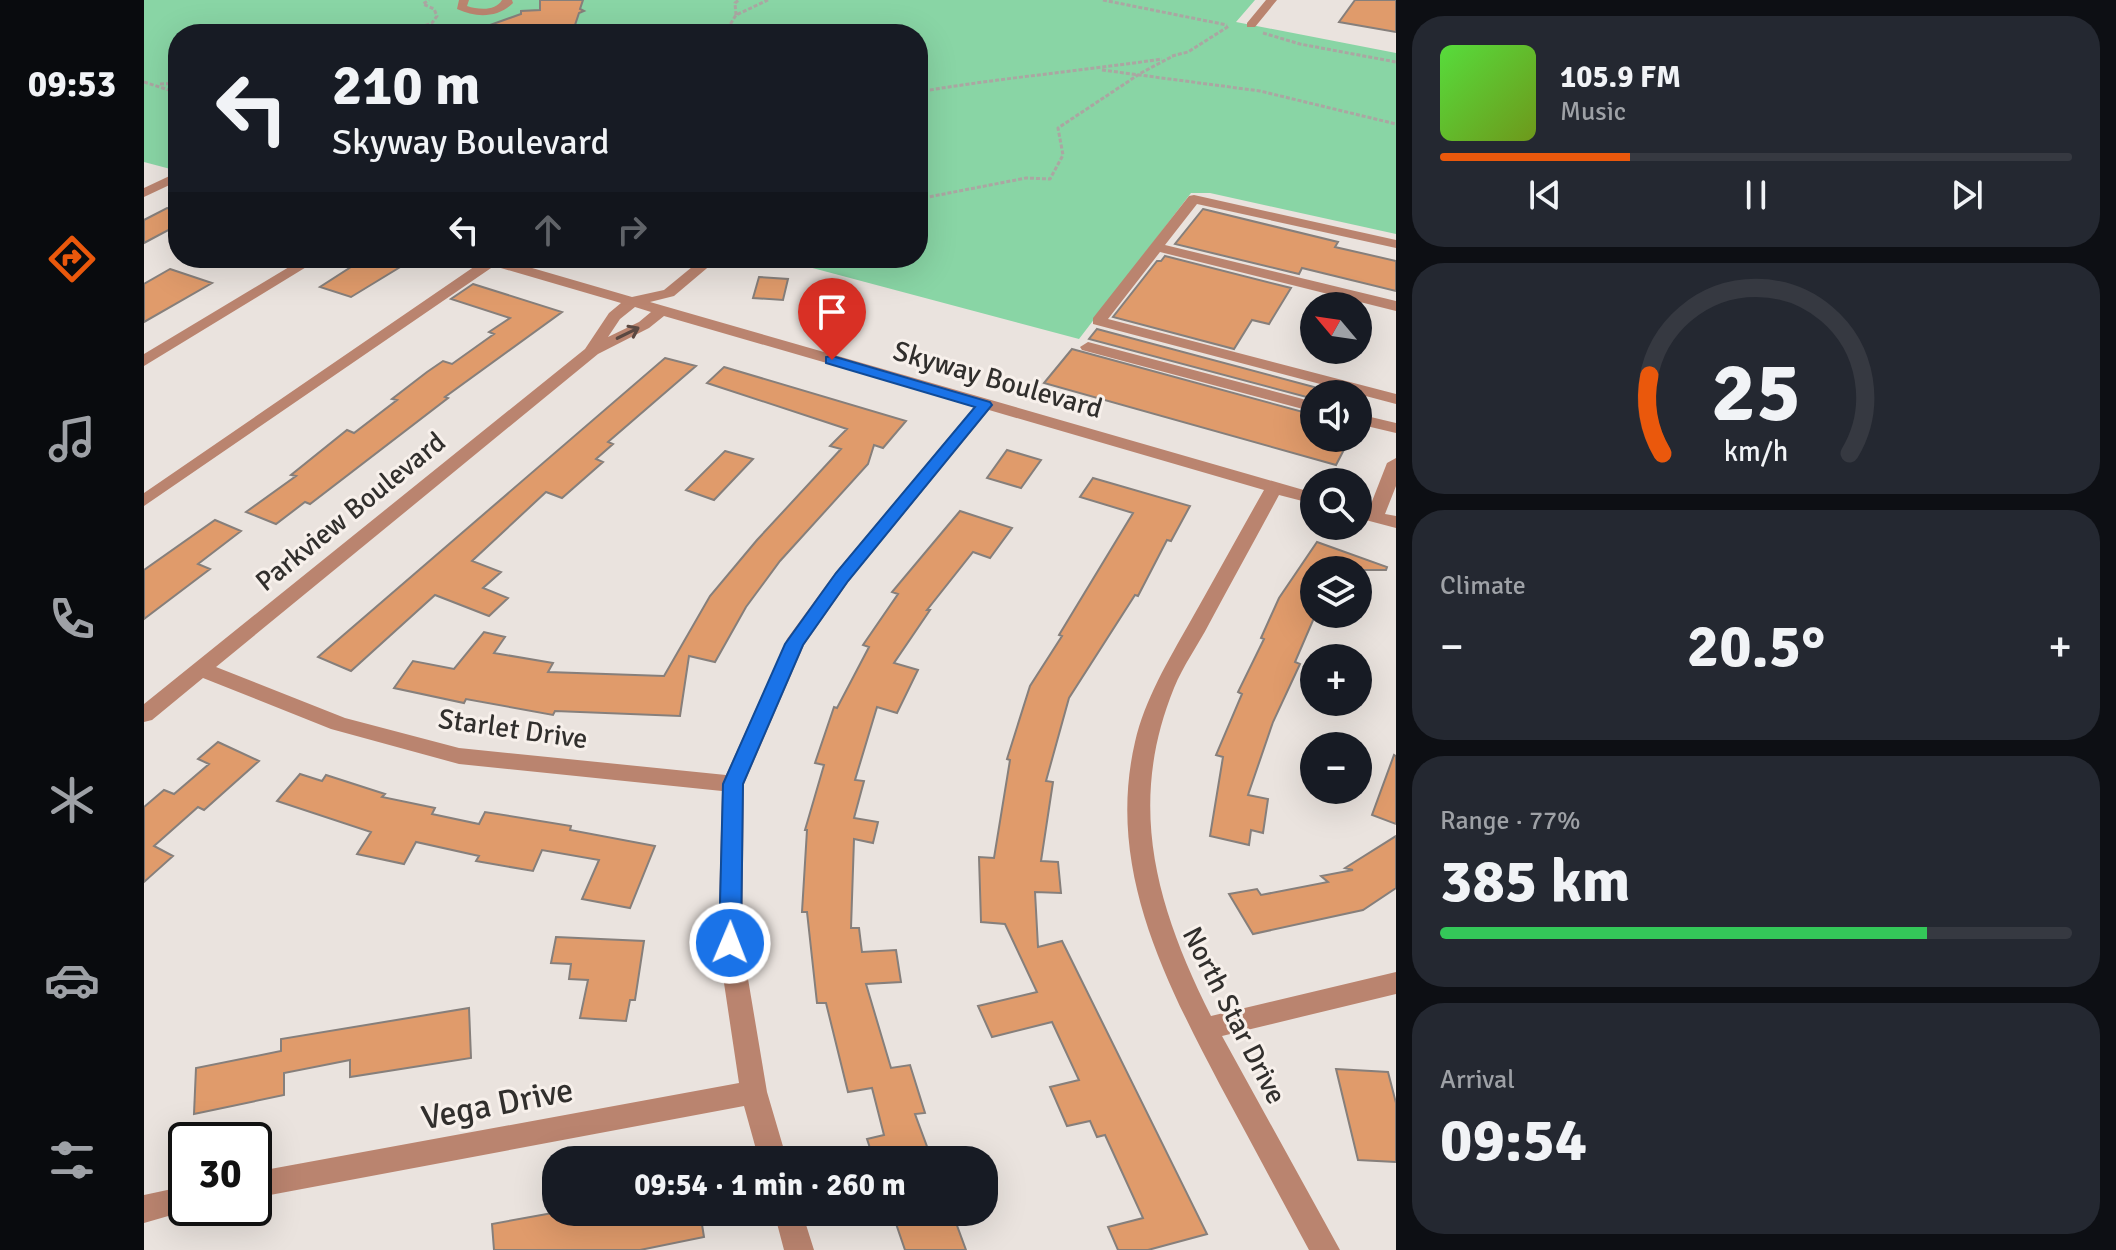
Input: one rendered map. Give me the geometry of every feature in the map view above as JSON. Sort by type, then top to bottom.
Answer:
[{"type":"street","points":[[464,0],[461,7],[481,12],[506,7],[507,0]]},
{"type":"street","points":[[1251,25],[1272,0]]},
{"type":"street","points":[[144,193],[168,181]]},
{"type":"street","points":[[1396,244],[1194,199],[1098,321],[1396,399]]},
{"type":"street","points":[[1156,247],[1396,306]]},
{"type":"street","points":[[144,361],[297,268]]},
{"type":"street","points":[[144,501],[474,268]]},
{"type":"street","name":"Skyway Boulevard","points":[[518,268],[1300,495]]},
{"type":"street","points":[[633,301],[669,293],[700,268]]},
{"type":"street","name":"Parkview Boulevard","points":[[592,351],[614,316],[633,301]]},
{"type":"street","name":"Parkview Boulevard","points":[[144,715],[592,351],[644,325],[662,310]]},
{"type":"street","points":[[1088,347],[1300,403]]},
{"type":"street","points":[[769,1146],[754,1092],[730,943],[733,784],[794,644],[842,577],[985,405]]},
{"type":"street","points":[[1372,422],[1396,428]]},
{"type":"street","points":[[1372,504],[1396,463]]},
{"type":"street","name":"North Star Drive","points":[[1274,488],[1164,687],[1151,719],[1137,791],[1136,827],[1152,912],[1168,957],[1325,1250]]},
{"type":"street","points":[[1372,516],[1396,522]]},
{"type":"street","name":"Starlet Drive","points":[[201,669],[339,724],[459,756],[733,784]]},
{"type":"street","points":[[1204,1029],[1396,983]]},
{"type":"street","name":"Vega Drive","points":[[272,1182],[754,1092]]},
{"type":"street","points":[[144,1209],[168,1203]]},
{"type":"street","points":[[792,1226],[799,1250]]},
{"type":"path","points":[[429,0],[423,4],[434,9],[437,16],[429,24]]},
{"type":"path","points":[[736,15],[735,3],[739,0]]},
{"type":"path","points":[[730,24],[736,15],[768,0]]},
{"type":"path","points":[[1103,0],[1229,26],[1251,25],[1268,36],[1396,62]]},
{"type":"path","points":[[928,90],[1173,56],[1188,52],[1229,26]]},
{"type":"path","points":[[928,197],[1026,178],[1050,179],[1063,155],[1058,128],[1136,76],[1173,56]]},
{"type":"path","points":[[1096,69],[1260,91],[1396,124]]},
{"type":"path","points":[[144,82],[168,89]]},
{"type":"path","points":[[155,84],[168,83]]},
{"type":"green space","points":[[144,0],[1255,0],[1236,22],[1396,53],[1396,234],[1210,193],[1191,193],[1079,339],[813,268],[928,268],[928,24],[168,24],[168,168],[144,162]]},
{"type":"building","points":[[540,0],[583,0],[580,9],[584,11],[579,13],[575,24],[493,24],[521,14],[521,11],[540,10]]},
{"type":"building","points":[[1355,0],[1396,0],[1396,32],[1339,22]]},
{"type":"building","points":[[168,208],[168,230],[144,243],[144,220]]},
{"type":"building","points":[[1203,209],[1338,242],[1335,247],[1396,261],[1396,291],[1302,268],[1299,274],[1175,244]]},
{"type":"building","points":[[1165,256],[1291,288],[1269,324],[1252,320],[1234,349],[1113,317],[1157,261]]},
{"type":"building","points":[[349,268],[399,268],[351,297],[320,287]]},
{"type":"building","points":[[170,269],[212,283],[144,322],[144,284]]},
{"type":"building","points":[[759,277],[788,279],[783,300],[753,298]]},
{"type":"building","points":[[473,284],[562,312],[445,397],[448,398],[310,504],[305,502],[276,524],[246,512],[296,476],[291,475],[347,430],[354,433],[427,372],[443,361],[452,364],[494,334],[489,332],[510,318],[451,299]]},
{"type":"building","points":[[1097,329],[1300,383],[1300,395],[1089,339]]},
{"type":"building","points":[[1072,349],[1300,411],[1300,452],[1343,452],[1336,465],[1044,383]]},
{"type":"building","points":[[665,358],[696,366],[608,442],[613,444],[596,459],[603,462],[562,498],[546,492],[472,561],[501,572],[483,588],[508,598],[489,616],[435,595],[351,671],[318,657]]},
{"type":"building","points":[[724,367],[906,421],[883,448],[874,445],[868,464],[780,561],[746,607],[715,662],[689,656],[680,716],[555,711],[553,715],[466,699],[464,703],[394,688],[413,661],[454,669],[484,632],[505,637],[494,653],[553,663],[548,672],[664,676],[710,596],[841,449],[830,446],[847,429],[707,383]]},
{"type":"building","points":[[1007,450],[1041,460],[1021,488],[987,478]]},
{"type":"building","points":[[725,451],[753,459],[714,500],[686,490]]},
{"type":"building","points":[[1093,478],[1190,506],[1171,541],[1167,540],[1138,596],[1135,595],[1069,698],[1046,781],[1053,782],[1041,861],[1058,862],[1061,893],[1035,892],[1038,947],[1062,941],[1207,1234],[1148,1250],[1118,1250],[1108,1227],[1143,1218],[1105,1135],[1097,1137],[1090,1121],[1067,1126],[1050,1087],[1079,1080],[1052,1022],[992,1037],[978,1006],[1037,992],[1005,924],[981,922],[979,857],[994,858],[1010,760],[1007,759],[1030,686],[1133,513],[1080,497]]},
{"type":"building","points":[[960,511],[1012,528],[990,558],[973,552],[927,610],[930,610],[894,663],[918,670],[897,713],[877,707],[855,780],[864,781],[854,818],[878,822],[873,843],[854,839],[851,928],[859,928],[862,952],[896,950],[901,982],[866,984],[891,1068],[910,1065],[925,1113],[915,1114],[927,1146],[869,1146],[867,1139],[884,1135],[872,1088],[848,1092],[826,1003],[817,1003],[807,912],[802,912],[805,830],[824,765],[815,763],[834,707],[837,708],[869,647],[863,645],[898,594],[892,592]]},
{"type":"building","points":[[215,520],[241,531],[198,564],[210,569],[144,619],[144,570]]},
{"type":"building","points":[[1317,542],[1356,556],[1308,556]]},
{"type":"building","points":[[1372,562],[1387,567],[1386,570],[1372,570]]},
{"type":"building","points":[[1300,567],[1300,628],[1310,628],[1300,644],[1295,662],[1300,664],[1273,722],[1248,795],[1268,799],[1263,833],[1251,830],[1249,845],[1210,836],[1223,757],[1216,755],[1242,694],[1238,692],[1264,639],[1261,638],[1279,598]]},
{"type":"building","points":[[218,742],[259,761],[204,810],[198,807],[154,846],[173,856],[144,882],[144,807],[164,790],[174,794],[209,764],[198,759]]},
{"type":"building","points":[[1396,756],[1396,824],[1372,815]]},
{"type":"building","points":[[300,774],[322,781],[326,775],[385,794],[382,797],[435,808],[432,814],[479,824],[485,812],[571,826],[570,830],[655,846],[630,908],[582,899],[599,860],[542,850],[533,871],[476,861],[479,856],[416,842],[404,864],[357,854],[371,832],[277,801]]},
{"type":"building","points":[[1396,836],[1396,888],[1363,910],[1253,934],[1229,894],[1257,889],[1261,895],[1328,882],[1321,876],[1353,870],[1345,868]]},
{"type":"building","points":[[556,937],[644,941],[635,1000],[630,1000],[626,1021],[580,1018],[588,980],[569,979],[571,964],[551,963]]},
{"type":"building","points":[[469,1008],[471,1058],[350,1077],[350,1060],[284,1073],[284,1095],[194,1114],[196,1068],[281,1051],[281,1039]]},
{"type":"building","points":[[1336,1069],[1388,1072],[1396,1103],[1396,1162],[1358,1160]]},
{"type":"building","points":[[542,1215],[542,1226],[702,1226],[704,1237],[640,1250],[494,1250],[492,1224]]},
{"type":"building","points":[[897,1226],[957,1226],[966,1250],[905,1250]]},
{"type":"route","points":[[730,943],[733,784],[794,644],[842,577],[985,405],[832,360]]}]
